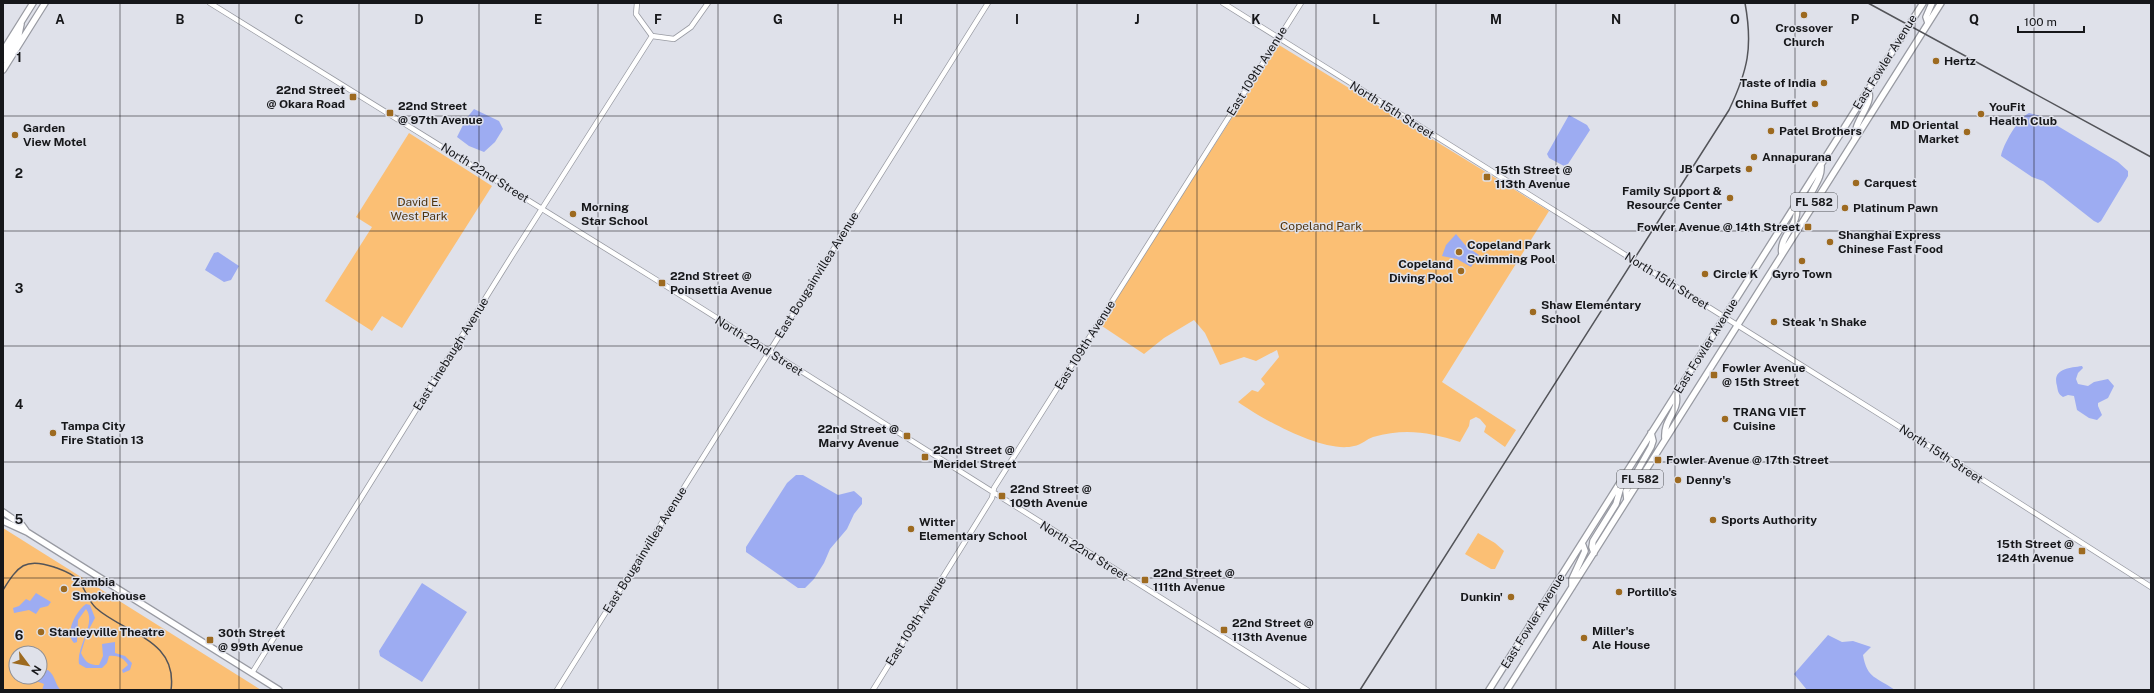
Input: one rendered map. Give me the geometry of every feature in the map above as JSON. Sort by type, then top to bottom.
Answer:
[{"type":"main road","points":[[3,51],[33,3]]},
{"type":"main road","points":[[3,70],[45,3]]},
{"type":"main road","name":"East Fowler Avenue","points":[[1489,690],[1923,3]]},
{"type":"main road","points":[[1928,24],[1926,17],[1932,3]]},
{"type":"main road","name":"East Fowler Avenue","points":[[1507,690],[1854,138],[1941,3]]},
{"type":"main road","points":[[3,60],[19,34],[22,20]]},
{"type":"main road","points":[[1854,138],[1854,130],[1870,99],[1868,90]]},
{"type":"main road","points":[[1809,211],[1808,200],[1822,174],[1821,164]]},
{"type":"main road","points":[[1782,254],[1782,242],[1796,216],[1795,205]]},
{"type":"main road","points":[[1665,439],[1664,429],[1675,408],[1677,400],[1676,394]]},
{"type":"main road","points":[[1627,500],[1626,491],[1653,444],[1651,433]]},
{"type":"main road","points":[[1594,553],[1592,547],[1593,541],[1616,504],[1620,494],[1622,480]]},
{"type":"main road","points":[[3,512],[22,525],[27,532]]},
{"type":"main road","points":[[3,521],[27,532],[279,690]]},
{"type":"main road","points":[[1572,587],[1572,579],[1585,551],[1582,543]]},
{"type":"street","name":"North 22nd Street","points":[[210,3],[542,209],[993,494],[1307,690]]},
{"type":"street","points":[[637,3],[636,14],[652,36],[674,39],[692,27],[708,3]]},
{"type":"street","name":"East Bougainvillea Avenue","points":[[557,690],[988,3]]},
{"type":"street","name":"North 15th Street","points":[[1223,3],[1278,39],[1737,325],[2151,587]]},
{"type":"street","name":"East 109th Avenue","points":[[873,690],[993,494],[994,488],[1301,3]]},
{"type":"street","name":"East Linebaugh Avenue","points":[[252,673],[652,36]]},
{"type":"green space","name":"Copeland Park","points":[[1279,45],[1549,211],[1442,382],[1516,430],[1505,447],[1484,432],[1486,426],[1476,417],[1470,420],[1469,426],[1460,442],[1417,432],[1385,434],[1373,437],[1354,446],[1341,447],[1310,440],[1277,426],[1238,402],[1252,390],[1258,392],[1265,384],[1261,379],[1279,357],[1277,350],[1256,361],[1244,357],[1220,365],[1205,333],[1194,320],[1164,338],[1144,354],[1099,324]]},
{"type":"green space","name":"David E. West Park","points":[[409,133],[492,186],[402,328],[382,316],[372,331],[325,301],[372,227],[356,217]]},
{"type":"green space","points":[[3,528],[261,690],[3,690]]},
{"type":"green space","points":[[1478,533],[1495,543],[1504,551],[1495,569],[1491,569],[1465,554]]},
{"type":"water","points":[[474,109],[499,121],[503,129],[495,142],[484,152],[469,146],[457,137],[466,119]]},
{"type":"water","points":[[2029,113],[2041,116],[2118,162],[2128,171],[2128,176],[2101,221],[2098,223],[2043,181],[2032,177],[2001,156],[2012,132],[2020,120]]},
{"type":"water","points":[[1569,115],[1587,125],[1590,130],[1568,164],[1564,166],[1549,158],[1547,154]]},
{"type":"water","name":"Copeland Park Swimming Pool","points":[[1456,234],[1466,246],[1479,255],[1471,267],[1457,259],[1442,256],[1446,245]]},
{"type":"water","points":[[218,252],[239,266],[231,280],[224,282],[205,270],[214,253]]},
{"type":"water","points":[[2082,366],[2083,368],[2078,373],[2076,379],[2078,384],[2088,386],[2094,382],[2108,379],[2114,386],[2108,398],[2098,403],[2102,415],[2097,420],[2089,418],[2077,410],[2074,396],[2068,395],[2063,397],[2058,391],[2056,380],[2059,373],[2062,370]]},
{"type":"water","points":[[796,475],[803,475],[838,495],[854,491],[862,498],[862,504],[854,514],[847,529],[830,549],[824,563],[814,579],[805,588],[798,588],[746,552],[746,547],[787,483]]},
{"type":"water","points":[[422,583],[467,612],[422,682],[380,656],[379,651]]},
{"type":"water","points":[[36,593],[51,602],[48,606],[40,608],[36,614],[29,610],[14,613],[13,608],[19,606],[26,599],[30,601]]},
{"type":"water","points":[[86,604],[90,605],[95,618],[87,633],[81,653],[85,659],[90,664],[99,665],[103,656],[102,644],[115,642],[115,653],[125,656],[132,663],[130,670],[123,673],[122,670],[128,665],[122,659],[115,656],[109,656],[107,663],[102,668],[86,668],[79,664],[80,650],[89,621],[89,615],[86,609],[78,620],[77,642],[74,643],[70,634],[72,622],[78,612]]},
{"type":"water","points":[[1828,635],[1842,642],[1853,641],[1871,647],[1863,655],[1867,669],[1874,677],[1895,690],[1807,690],[1794,674]]},
{"type":"water","points":[[48,670],[53,675],[61,690],[42,690],[44,685],[48,685]]},
{"type":"railway","points":[[1360,690],[1729,110],[1741,83],[1747,58],[1749,33],[1745,3]]},
{"type":"railway","points":[[1868,3],[2151,157]]},
{"type":"railway","points":[[3,590],[13,575],[23,566],[29,564],[44,564],[70,574],[80,583],[96,608],[158,648],[166,659],[171,673],[171,690]]},
{"type":"place","name":"Crossover Church","points":[[1804,15]]},
{"type":"place","name":"Hertz","points":[[1936,61]]},
{"type":"place","name":"Taste of India","points":[[1824,83]]},
{"type":"place","name":"22nd Street @ Okara Road","points":[[353,97]]},
{"type":"place","name":"China Buffet","points":[[1815,104]]},
{"type":"place","name":"22nd Street @ 97th Avenue","points":[[390,113]]},
{"type":"place","name":"YouFit Health Club","points":[[1981,114]]},
{"type":"place","name":"Patel Brothers","points":[[1771,131]]},
{"type":"place","name":"MD Oriental Market","points":[[1967,132]]},
{"type":"place","name":"Garden View Motel","points":[[15,135]]},
{"type":"place","name":"Annapurana","points":[[1754,157]]},
{"type":"place","name":"JB Carpets","points":[[1749,169]]},
{"type":"place","name":"15th Street @ 113th Avenue","points":[[1487,177]]},
{"type":"place","name":"Carquest","points":[[1856,183]]},
{"type":"place","name":"Family Support & Resource Center","points":[[1730,198]]},
{"type":"place","name":"Platinum Pawn","points":[[1845,208]]},
{"type":"place","name":"Morning Star School","points":[[573,214]]},
{"type":"place","name":"Fowler Avenue @ 14th Street","points":[[1808,227]]},
{"type":"place","name":"Shanghai Express Chinese Fast Food","points":[[1830,242]]},
{"type":"place","name":"Copeland Park Swimming Pool","points":[[1459,252]]},
{"type":"place","name":"Gyro Town","points":[[1802,261]]},
{"type":"place","name":"Copeland Diving Pool","points":[[1461,271]]},
{"type":"place","name":"Circle K","points":[[1705,274]]},
{"type":"place","name":"22nd Street @ Poinsettia Avenue","points":[[662,283]]},
{"type":"place","name":"Shaw Elementary School","points":[[1533,312]]},
{"type":"place","name":"Steak 'n Shake","points":[[1774,322]]},
{"type":"place","name":"Fowler Avenue @ 15th Street","points":[[1714,375]]},
{"type":"place","name":"TRANG VIET Cuisine","points":[[1725,419]]},
{"type":"place","name":"Tampa City Fire Station 13","points":[[53,433]]},
{"type":"place","name":"22nd Street @ Marvy Avenue","points":[[907,436]]},
{"type":"place","name":"22nd Street @ Meridel Street","points":[[925,457]]},
{"type":"place","name":"Fowler Avenue @ 17th Street","points":[[1658,460]]},
{"type":"place","name":"Denny's","points":[[1678,480]]},
{"type":"place","name":"22nd Street @ 109th Avenue","points":[[1002,496]]},
{"type":"place","name":"Sports Authority","points":[[1713,520]]},
{"type":"place","name":"Witter Elementary School","points":[[911,529]]},
{"type":"place","name":"15th Street @ 124th Avenue","points":[[2082,551]]},
{"type":"place","name":"22nd Street @ 111th Avenue","points":[[1145,580]]},
{"type":"place","name":"Zambia Smokehouse","points":[[64,589]]},
{"type":"place","name":"Portillo's","points":[[1619,592]]},
{"type":"place","name":"Dunkin'","points":[[1511,597]]},
{"type":"place","name":"22nd Street @ 113th Avenue","points":[[1224,630]]},
{"type":"place","name":"Stanleyville Theatre","points":[[41,632]]},
{"type":"place","name":"Miller's Ale House","points":[[1584,638]]},
{"type":"place","name":"30th Street @ 99th Avenue","points":[[210,640]]}]
